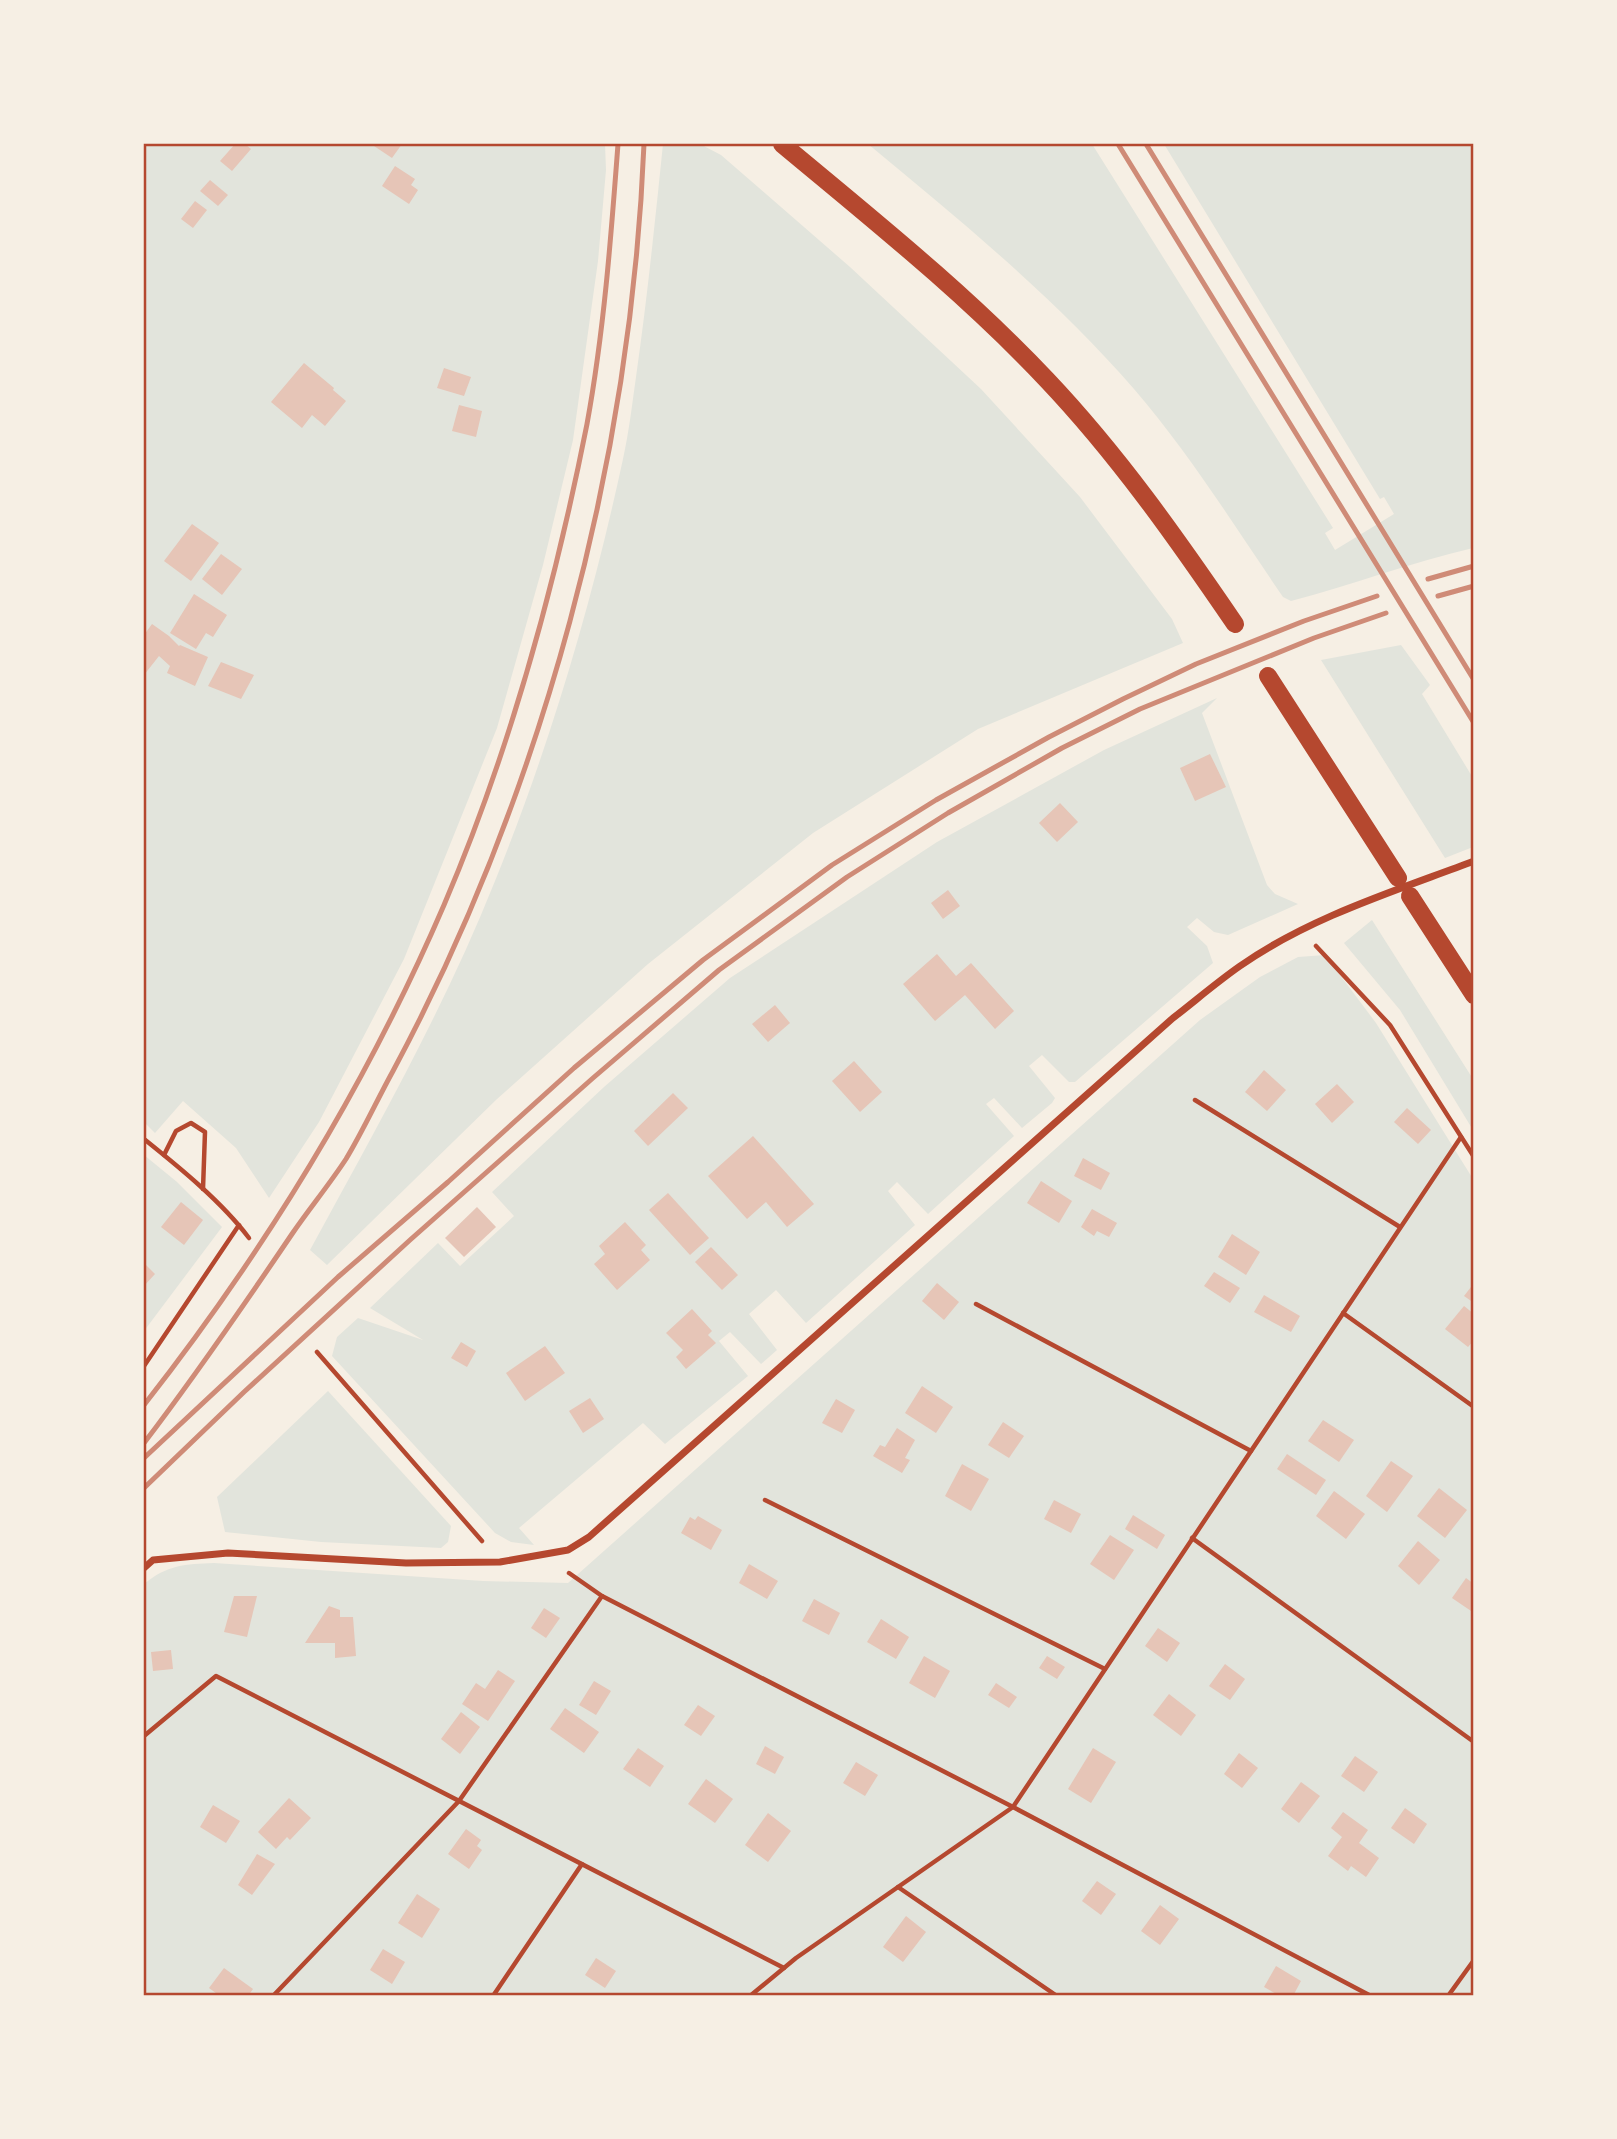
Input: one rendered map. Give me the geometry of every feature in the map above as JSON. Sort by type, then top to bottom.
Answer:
[{"type":"main road","points":[[782,144],[972,306],[1047,381],[1111,453],[1168,527],[1235,624]]},
{"type":"main road","points":[[1268,676],[1398,878]]},
{"type":"main road","points":[[1410,896],[1474,995]]},
{"type":"street","points":[[144,1568],[153,1560],[228,1553],[406,1563],[500,1562],[568,1550],[589,1537],[1173,1018],[1241,965],[1301,931],[1358,905],[1474,861]]},
{"type":"path","points":[[1301,931],[1390,1025],[1474,1157]]},
{"type":"path","points":[[1195,1100],[1400,1227]]},
{"type":"path","points":[[164,1155],[176,1131],[191,1123],[205,1132],[203,1191]]},
{"type":"path","points":[[750,1996],[784,1968],[898,1886],[1013,1807],[1461,1137]]},
{"type":"path","points":[[144,1139],[203,1191],[249,1238]]},
{"type":"path","points":[[144,1366],[239,1225]]},
{"type":"path","points":[[976,1304],[1251,1451]]},
{"type":"path","points":[[1343,1313],[1474,1407]]},
{"type":"path","points":[[317,1352],[500,1562]]},
{"type":"path","points":[[765,1500],[1105,1669]]},
{"type":"path","points":[[1192,1538],[1474,1742]]},
{"type":"path","points":[[544,1553],[573,1577],[603,1596],[1013,1807],[1371,1996]]},
{"type":"path","points":[[272,1996],[459,1801],[603,1596]]},
{"type":"path","points":[[144,1736],[216,1675],[784,1968]]},
{"type":"path","points":[[493,1996],[582,1864]]},
{"type":"path","points":[[898,1886],[1057,1996]]},
{"type":"path","points":[[1448,1996],[1474,1960]]},
{"type":"shaded area","points":[[144,144],[605,144],[606,170],[598,261],[573,440],[543,565],[497,728],[404,959],[319,1122],[269,1198],[236,1148],[183,1101],[155,1133],[144,1122]]},
{"type":"shaded area","points":[[663,144],[700,144],[721,155],[850,267],[981,389],[1080,497],[1172,619],[1183,643],[978,729],[813,833],[648,964],[497,1099],[327,1265],[310,1250],[454,976],[515,830],[568,673],[598,567],[627,439],[644,319]]},
{"type":"shaded area","points":[[868,144],[1092,144],[1333,528],[1325,533],[1335,550],[1394,514],[1384,497],[1380,499],[1164,144],[1473,144],[1473,548],[1291,601],[1283,597],[1174,439],[1104,355],[1006,261]]},
{"type":"shaded area","points":[[1401,645],[1430,685],[1422,694],[1473,778],[1473,847],[1445,858],[1321,660]]},
{"type":"shaded area","points":[[1217,698],[1202,713],[1267,885],[1275,894],[1298,904],[1228,935],[1214,932],[1197,918],[1187,927],[1207,946],[1213,963],[1075,1082],[1069,1082],[1042,1055],[1029,1066],[1055,1098],[1052,1103],[1022,1128],[994,1098],[986,1104],[1014,1136],[928,1214],[897,1182],[888,1191],[915,1225],[806,1323],[776,1290],[749,1314],[777,1350],[761,1364],[730,1332],[719,1341],[748,1376],[665,1444],[643,1423],[519,1528],[534,1545],[511,1542],[495,1533],[332,1356],[337,1337],[358,1318],[423,1340],[370,1308],[438,1243],[460,1266],[514,1216],[492,1192],[604,1087],[730,978],[937,842],[1104,750]]},
{"type":"shaded area","points":[[1372,920],[1473,1079],[1473,1130],[1400,1010],[1344,943]]},
{"type":"shaded area","points":[[1325,955],[1376,1023],[1473,1179],[1473,1995],[144,1996],[144,1584],[177,1567],[214,1563],[483,1581],[568,1583],[1200,1020],[1260,977],[1298,957]]},
{"type":"shaded area","points":[[144,1155],[177,1182],[222,1227],[144,1331]]},
{"type":"shaded area","points":[[328,1391],[451,1526],[448,1542],[441,1548],[321,1542],[225,1532],[217,1497]]},
{"type":"building","points":[[235,144],[245,144],[251,149],[232,171],[220,161]]},
{"type":"building","points":[[371,144],[402,144],[392,158]]},
{"type":"building","points":[[395,166],[415,179],[411,185],[418,190],[409,204],[382,186]]},
{"type":"building","points":[[210,180],[228,195],[218,206],[200,191]]},
{"type":"building","points":[[195,201],[207,210],[193,228],[181,219]]},
{"type":"building","points":[[304,363],[346,401],[325,426],[312,415],[302,428],[271,402]]},
{"type":"building","points":[[444,368],[471,377],[464,396],[437,388]]},
{"type":"building","points":[[459,405],[482,411],[476,437],[452,431]]},
{"type":"building","points":[[192,524],[219,543],[191,581],[164,561]]},
{"type":"building","points":[[221,554],[242,569],[222,595],[202,579]]},
{"type":"building","points":[[194,594],[227,615],[213,637],[206,633],[196,649],[170,633]]},
{"type":"building","points":[[152,624],[179,646],[208,657],[195,686],[167,673],[170,666],[159,656],[144,675],[144,635]]},
{"type":"building","points":[[221,662],[254,675],[241,699],[208,686]]},
{"type":"building","points":[[1210,754],[1226,787],[1195,801],[1180,768]]},
{"type":"building","points":[[1060,803],[1078,822],[1057,842],[1039,823]]},
{"type":"building","points":[[948,890],[960,906],[943,919],[931,903]]},
{"type":"building","points":[[937,954],[956,976],[971,963],[1014,1011],[995,1029],[965,995],[935,1021],[903,984]]},
{"type":"building","points":[[775,1005],[790,1023],[768,1042],[752,1024]]},
{"type":"building","points":[[854,1061],[882,1092],[860,1112],[832,1081]]},
{"type":"building","points":[[1264,1070],[1286,1090],[1267,1111],[1245,1092]]},
{"type":"building","points":[[1337,1084],[1354,1102],[1332,1123],[1315,1104]]},
{"type":"building","points":[[673,1093],[688,1108],[648,1146],[634,1131]]},
{"type":"building","points":[[1407,1108],[1431,1130],[1418,1144],[1394,1122]]},
{"type":"building","points":[[753,1136],[814,1204],[787,1227],[766,1202],[747,1219],[708,1176]]},
{"type":"building","points":[[1083,1158],[1110,1173],[1101,1190],[1074,1176]]},
{"type":"building","points":[[1041,1181],[1072,1201],[1059,1223],[1027,1203]]},
{"type":"building","points":[[668,1193],[709,1238],[690,1255],[649,1210]]},
{"type":"building","points":[[181,1202],[203,1220],[184,1245],[161,1227]]},
{"type":"building","points":[[477,1207],[496,1227],[464,1257],[445,1238]]},
{"type":"building","points":[[1092,1209],[1117,1223],[1109,1237],[1097,1231],[1094,1236],[1081,1227]]},
{"type":"building","points":[[625,1222],[646,1245],[641,1250],[650,1260],[617,1290],[594,1264],[605,1254],[599,1246]]},
{"type":"building","points":[[1232,1234],[1260,1252],[1246,1275],[1218,1257]]},
{"type":"building","points":[[711,1247],[738,1275],[722,1290],[695,1262]]},
{"type":"building","points":[[144,1263],[155,1274],[144,1286]]},
{"type":"building","points":[[1214,1272],[1240,1288],[1230,1303],[1204,1286]]},
{"type":"building","points":[[937,1283],[959,1302],[944,1320],[922,1301]]},
{"type":"building","points":[[1474,1283],[1474,1303],[1464,1296]]},
{"type":"building","points":[[1264,1295],[1300,1316],[1291,1332],[1254,1312]]},
{"type":"building","points":[[1464,1306],[1474,1314],[1474,1340],[1468,1347],[1445,1329]]},
{"type":"building","points":[[692,1309],[712,1331],[708,1335],[716,1343],[686,1369],[676,1357],[683,1350],[666,1333]]},
{"type":"building","points":[[461,1342],[476,1351],[467,1367],[451,1358]]},
{"type":"building","points":[[545,1346],[565,1373],[525,1401],[506,1373]]},
{"type":"building","points":[[922,1386],[953,1407],[936,1433],[905,1413]]},
{"type":"building","points":[[590,1398],[604,1419],[583,1433],[569,1411]]},
{"type":"building","points":[[836,1399],[855,1410],[842,1433],[822,1423]]},
{"type":"building","points":[[1323,1420],[1354,1440],[1339,1462],[1308,1441]]},
{"type":"building","points":[[1003,1422],[1024,1436],[1009,1458],[988,1445]]},
{"type":"building","points":[[897,1428],[915,1440],[905,1458],[910,1460],[902,1473],[873,1456],[880,1445],[885,1447]]},
{"type":"building","points":[[1287,1454],[1326,1480],[1316,1495],[1277,1469]]},
{"type":"building","points":[[1391,1461],[1413,1476],[1387,1512],[1366,1496]]},
{"type":"building","points":[[962,1464],[989,1479],[971,1511],[945,1496]]},
{"type":"building","points":[[1439,1488],[1467,1510],[1445,1538],[1417,1516]]},
{"type":"building","points":[[1334,1491],[1365,1514],[1346,1539],[1316,1516]]},
{"type":"building","points":[[1054,1500],[1081,1514],[1071,1533],[1044,1519]]},
{"type":"building","points":[[1133,1515],[1165,1535],[1157,1549],[1125,1529]]},
{"type":"building","points":[[698,1516],[722,1530],[711,1550],[681,1533],[690,1517],[695,1520]]},
{"type":"building","points":[[1110,1535],[1134,1550],[1114,1580],[1090,1564]]},
{"type":"building","points":[[1418,1541],[1440,1560],[1419,1585],[1398,1566]]},
{"type":"building","points":[[749,1564],[778,1581],[767,1599],[739,1583]]},
{"type":"building","points":[[1466,1578],[1474,1584],[1474,1613],[1452,1598]]},
{"type":"building","points":[[234,1596],[257,1596],[247,1637],[224,1632]]},
{"type":"building","points":[[814,1599],[840,1613],[829,1635],[802,1621]]},
{"type":"building","points":[[329,1606],[340,1610],[340,1617],[353,1617],[356,1656],[335,1658],[335,1643],[305,1643]]},
{"type":"building","points":[[544,1608],[560,1618],[546,1638],[531,1628]]},
{"type":"building","points":[[881,1619],[909,1637],[896,1659],[867,1642]]},
{"type":"building","points":[[1158,1628],[1180,1643],[1167,1662],[1145,1646]]},
{"type":"building","points":[[171,1650],[173,1669],[153,1671],[151,1652]]},
{"type":"building","points":[[924,1656],[950,1671],[935,1698],[909,1683]]},
{"type":"building","points":[[1047,1656],[1065,1667],[1057,1679],[1039,1668]]},
{"type":"building","points":[[1225,1664],[1245,1679],[1230,1700],[1209,1686]]},
{"type":"building","points":[[498,1670],[515,1681],[488,1721],[462,1704],[476,1683],[485,1689]]},
{"type":"building","points":[[594,1681],[611,1691],[596,1715],[579,1705]]},
{"type":"building","points":[[996,1683],[1017,1697],[1009,1708],[988,1695]]},
{"type":"building","points":[[1169,1694],[1196,1715],[1181,1736],[1153,1715]]},
{"type":"building","points":[[698,1705],[715,1716],[701,1736],[684,1725]]},
{"type":"building","points":[[565,1708],[599,1732],[584,1753],[550,1729]]},
{"type":"building","points":[[461,1712],[480,1727],[460,1754],[441,1739]]},
{"type":"building","points":[[765,1746],[784,1757],[775,1774],[756,1764]]},
{"type":"building","points":[[638,1748],[664,1766],[650,1787],[623,1769]]},
{"type":"building","points":[[1093,1748],[1116,1762],[1091,1803],[1068,1789]]},
{"type":"building","points":[[1239,1753],[1258,1768],[1242,1788],[1224,1774]]},
{"type":"building","points":[[1355,1756],[1378,1772],[1364,1792],[1341,1776]]},
{"type":"building","points":[[856,1762],[878,1775],[865,1796],[843,1783]]},
{"type":"building","points":[[706,1779],[733,1799],[715,1823],[688,1804]]},
{"type":"building","points":[[1301,1782],[1320,1796],[1299,1823],[1281,1809]]},
{"type":"building","points":[[289,1798],[311,1818],[290,1840],[287,1837],[276,1849],[258,1832]]},
{"type":"building","points":[[213,1805],[240,1821],[226,1843],[200,1827]]},
{"type":"building","points":[[1405,1808],[1427,1824],[1414,1844],[1391,1828]]},
{"type":"building","points":[[1343,1812],[1368,1830],[1359,1843],[1379,1858],[1366,1877],[1351,1866],[1348,1871],[1328,1856],[1342,1837],[1331,1828]]},
{"type":"building","points":[[768,1813],[791,1831],[768,1862],[745,1845]]},
{"type":"building","points":[[466,1829],[481,1840],[477,1846],[482,1850],[469,1869],[448,1854]]},
{"type":"building","points":[[257,1854],[275,1864],[252,1895],[238,1885]]},
{"type":"building","points":[[1097,1881],[1116,1894],[1101,1915],[1082,1901]]},
{"type":"building","points":[[417,1894],[440,1909],[422,1938],[398,1923]]},
{"type":"building","points":[[1160,1905],[1179,1919],[1160,1945],[1141,1931]]},
{"type":"building","points":[[906,1916],[926,1932],[903,1962],[883,1947]]},
{"type":"building","points":[[383,1949],[405,1962],[392,1984],[370,1970]]},
{"type":"building","points":[[596,1958],[616,1971],[605,1988],[585,1975]]},
{"type":"building","points":[[1276,1966],[1301,1981],[1293,1996],[1280,1996],[1264,1987]]},
{"type":"building","points":[[224,1968],[253,1989],[248,1996],[220,1996],[209,1988]]},
{"type":"railway","points":[[144,1405],[231,1288],[347,1102],[414,972],[467,847],[528,668],[574,485],[598,354],[618,144]]},
{"type":"railway","points":[[144,1443],[346,1159],[446,964],[494,853],[535,738],[570,621],[598,503],[620,383],[636,263],[644,144]]},
{"type":"railway","points":[[1118,144],[1474,723]]},
{"type":"railway","points":[[1146,144],[1474,680]]},
{"type":"railway","points":[[1428,579],[1474,566]]},
{"type":"railway","points":[[1438,596],[1474,586]]},
{"type":"railway","points":[[144,1458],[338,1277],[574,1068],[703,960],[832,865],[936,800],[1123,699],[1196,664],[1304,621],[1377,596]]},
{"type":"railway","points":[[144,1488],[410,1240],[593,1078],[719,970],[847,877],[948,813],[1062,748],[1140,709],[1314,638],[1386,613]]}]
